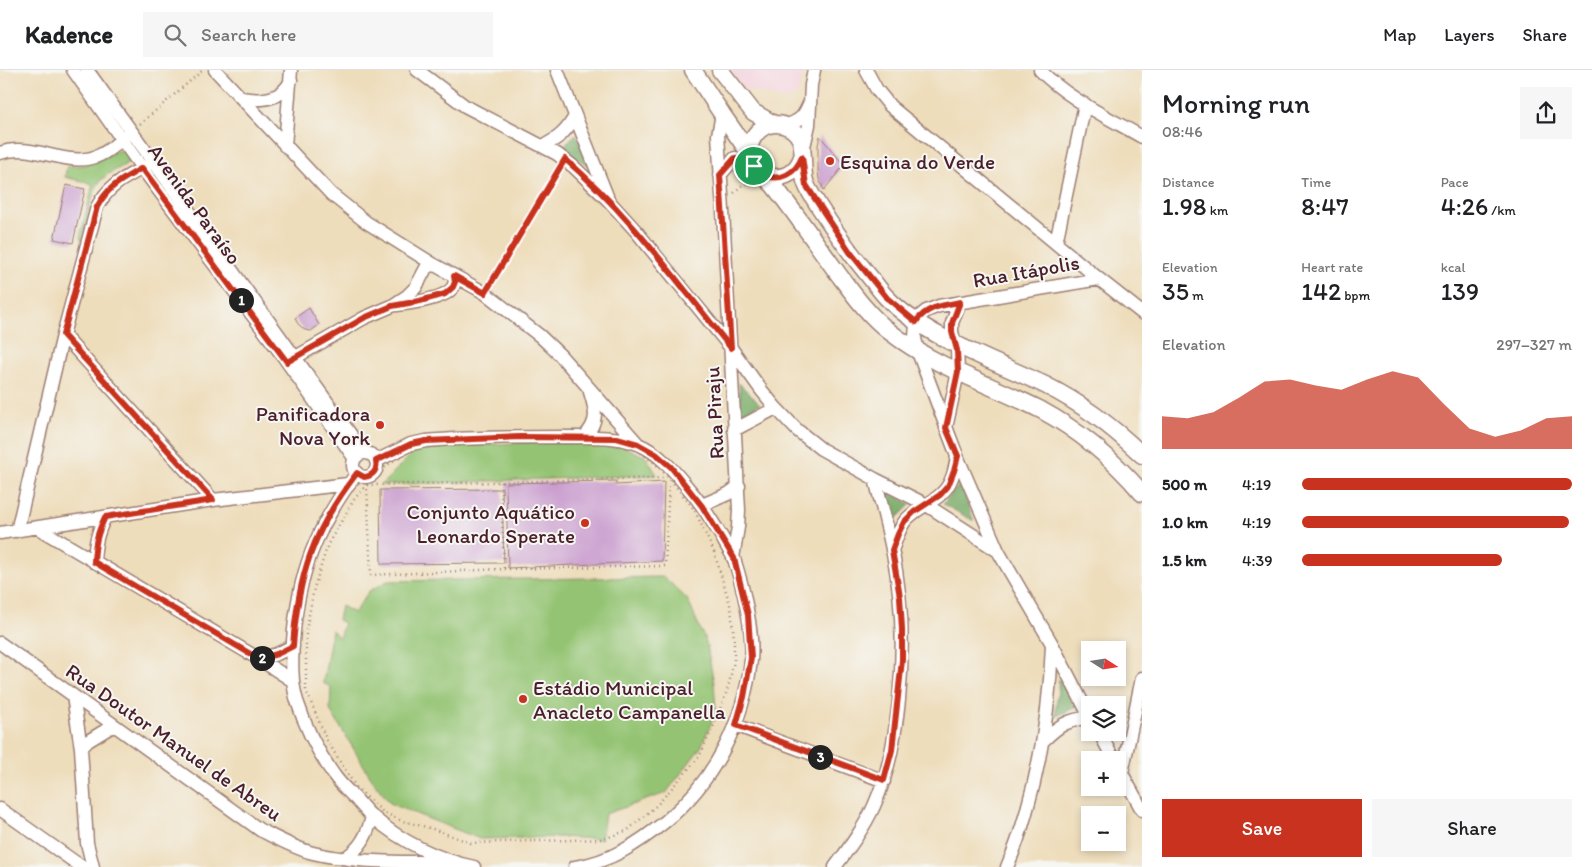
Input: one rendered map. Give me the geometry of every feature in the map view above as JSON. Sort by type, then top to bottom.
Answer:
[{"type":"main road","points":[[693,70],[760,169],[867,311],[890,332],[918,352],[1040,410],[1077,432],[1110,458],[1142,493]]},
{"type":"main road","points":[[720,70],[753,112],[797,134],[802,145],[806,185],[850,252],[887,298],[916,322],[955,343],[1070,398],[1098,417],[1142,456]]},
{"type":"main road","points":[[780,125],[764,127],[756,133],[750,145],[760,169],[777,177],[790,174],[797,168],[803,154]]},
{"type":"street","name":"Avenida Paraíso","points":[[73,70],[127,135],[154,162],[359,456]]},
{"type":"street","name":"Avenida Paraíso","points":[[87,70],[127,135],[142,168],[291,359]]},
{"type":"street","points":[[215,70],[348,210],[433,264],[485,293],[540,336],[560,355],[638,444]]},
{"type":"street","points":[[416,70],[465,106],[565,159],[608,200],[636,231],[731,348],[744,368],[776,408],[797,430],[821,449],[925,504],[998,551]]},
{"type":"street","points":[[557,70],[608,200]]},
{"type":"street","points":[[803,154],[809,125],[811,85],[814,70]]},
{"type":"street","points":[[866,70],[877,90],[890,106],[1098,279],[1142,313]]},
{"type":"street","points":[[1040,70],[1050,81],[1085,104],[1142,137]]},
{"type":"street","points":[[241,98],[256,100],[271,98],[287,88],[291,75]]},
{"type":"street","points":[[286,146],[291,75]]},
{"type":"street","points":[[780,125],[798,121],[804,116],[810,102]]},
{"type":"street","points":[[1056,243],[1085,104]]},
{"type":"street","name":"Rua Piraju","points":[[722,114],[718,135],[738,486],[738,527],[734,558]]},
{"type":"street","points":[[543,146],[562,135],[575,116]]},
{"type":"street","points":[[0,153],[21,151],[74,160],[87,160],[108,151],[127,135]]},
{"type":"street","points":[[720,175],[735,158],[760,169]]},
{"type":"street","points":[[16,531],[63,335],[97,207],[104,194],[116,184],[154,162]]},
{"type":"street","points":[[291,359],[364,318],[392,306],[407,296],[416,287],[426,268],[433,264]]},
{"type":"street","points":[[392,306],[445,294],[453,287],[455,282],[454,276]]},
{"type":"street","name":"Rua Itápolis","points":[[916,322],[926,310],[939,306],[1098,279]]},
{"type":"street","name":"Rua Itápolis","points":[[946,428],[958,372],[957,350],[952,332],[952,323],[960,302]]},
{"type":"street","points":[[916,322],[915,338],[918,352],[946,428],[998,551],[1052,644],[1081,700]]},
{"type":"street","points":[[63,335],[213,500]]},
{"type":"street","points":[[584,437],[592,427],[595,419],[595,406],[589,388]]},
{"type":"street","points":[[734,430],[776,408]]},
{"type":"street","points":[[376,461],[411,444],[426,441],[520,437],[617,438],[638,444],[656,454],[671,467],[702,506],[734,558],[748,615],[751,658],[744,697],[736,725],[726,746],[707,776],[683,807],[651,833],[618,854],[575,867]]},
{"type":"street","points":[[372,455],[376,461],[376,468],[372,475],[364,477],[357,473],[353,466],[359,456],[372,455]]},
{"type":"street","points":[[892,550],[904,522],[914,512],[940,495],[948,486],[958,456]]},
{"type":"street","points":[[357,473],[326,518],[314,544],[298,595],[293,646],[293,681],[297,700],[319,750],[335,776],[372,817],[408,841],[432,854],[454,863],[474,867]]},
{"type":"street","points":[[835,867],[851,846],[869,815],[884,780],[892,750],[902,660],[900,597],[892,550],[875,479]]},
{"type":"street","points":[[0,533],[213,500],[348,484]]},
{"type":"street","points":[[702,506],[728,494],[738,486]]},
{"type":"street","points":[[94,562],[94,546],[105,517]]},
{"type":"street","points":[[38,528],[293,681]]},
{"type":"street","name":"Rua Doutor Manuel de Abreu","points":[[0,643],[260,830],[289,844],[312,852],[345,858],[454,863]]},
{"type":"street","points":[[1007,867],[1015,850],[1030,799],[1044,740],[1051,683],[1052,644]]},
{"type":"street","points":[[259,659],[277,654],[293,646]]},
{"type":"street","points":[[1124,751],[1142,678]]},
{"type":"street","points":[[73,696],[81,748],[87,843],[93,867]]},
{"type":"street","points":[[1044,740],[1055,728],[1065,722],[1081,719]]},
{"type":"street","points":[[81,748],[88,741],[114,725]]},
{"type":"street","points":[[736,725],[884,780]]},
{"type":"street","points":[[1126,780],[1142,810]]},
{"type":"street","points":[[0,809],[82,867]]},
{"type":"street","points":[[345,858],[353,854],[361,845],[372,817]]},
{"type":"path","points":[[127,135],[203,70]]},
{"type":"path","points":[[485,293],[565,159]]},
{"type":"path","points":[[723,210],[741,186],[756,180],[760,169]]},
{"type":"path","points":[[568,440],[606,441],[627,446],[656,464],[694,509],[714,552],[731,608],[734,661],[728,688],[699,757],[657,805],[628,830],[604,839],[471,842],[402,821],[384,812],[356,787],[326,739],[306,690],[306,630],[314,588],[328,544],[355,498],[367,485],[379,472],[404,452],[426,447],[568,440]]},
{"type":"path","points":[[367,485],[669,478]]},
{"type":"path","points":[[367,485],[371,575],[504,569],[665,566],[669,478]]},
{"type":"path","points":[[501,482],[504,569]]},
{"type":"shaded area","points":[[730,70],[804,70],[798,94],[786,100],[744,89]]},
{"type":"green space","points":[[576,134],[589,166],[561,148]]},
{"type":"green space","points":[[119,150],[128,154],[131,160],[105,176],[98,184],[87,218],[82,242],[80,237],[93,184],[65,177],[67,166],[88,164]]},
{"type":"green space","points":[[739,383],[760,404],[741,414]]},
{"type":"green space","points":[[533,442],[620,445],[646,457],[657,475],[381,485],[417,449]]},
{"type":"green space","points":[[960,484],[974,521],[943,504]]},
{"type":"green space","points":[[883,490],[911,504],[894,521]]},
{"type":"green space","name":"Estádio Municipal Anacleto Campanella","points":[[664,577],[687,599],[706,642],[714,683],[716,711],[701,747],[666,793],[605,814],[601,839],[560,837],[480,839],[391,804],[375,784],[330,710],[331,687],[323,683],[332,630],[339,638],[344,623],[338,620],[341,606],[354,613],[369,591],[388,581]]},
{"type":"green space","points":[[1059,679],[1076,707],[1055,717]]},
{"type":"building","name":"Esquina do Verde","points":[[820,136],[844,165],[824,190],[819,179],[818,170]]},
{"type":"building","points":[[66,185],[85,189],[73,243],[54,239]]},
{"type":"building","points":[[309,308],[319,325],[311,331],[305,330],[298,324],[295,318]]},
{"type":"building","name":"Conjunto Aquático Leonardo Sperate","points":[[616,481],[616,485],[664,482],[662,561],[508,568],[506,483]]},
{"type":"building","points":[[502,489],[504,563],[381,564],[380,490]]},
{"type":"place","name":"Esquina do Verde","points":[[830,161]]},
{"type":"place","name":"Panificadora Nova York","points":[[380,425]]},
{"type":"place","name":"Conjunto Aquático Leonardo Sperate","points":[[585,523]]},
{"type":"place","name":"Estádio Municipal Anacleto Campanella","points":[[523,699]]},
{"type":"route","points":[[802,157],[806,185],[824,215],[850,252],[887,298],[916,322],[926,310],[960,302],[952,323],[952,332],[957,350],[957,382],[946,428],[958,456],[954,471],[948,486],[940,495],[914,512],[904,522],[892,550],[900,597],[902,660],[897,720],[884,780],[736,725],[744,697],[751,658],[748,615],[734,558],[702,506],[671,467],[656,454],[638,444],[617,438],[520,437],[426,441],[411,444],[376,461],[376,468],[372,475],[364,477],[357,473],[340,495],[326,518],[306,566],[298,595],[293,646],[268,658],[259,659],[94,562],[94,546],[105,517],[213,500],[63,335],[97,207],[104,194],[142,168],[287,362],[364,318],[392,306],[445,294],[453,287],[455,282],[454,276],[485,293],[565,159],[608,200],[636,231],[731,348],[720,175],[735,158],[754,166],[764,175],[780,177],[792,173],[797,168],[802,157]]}]
